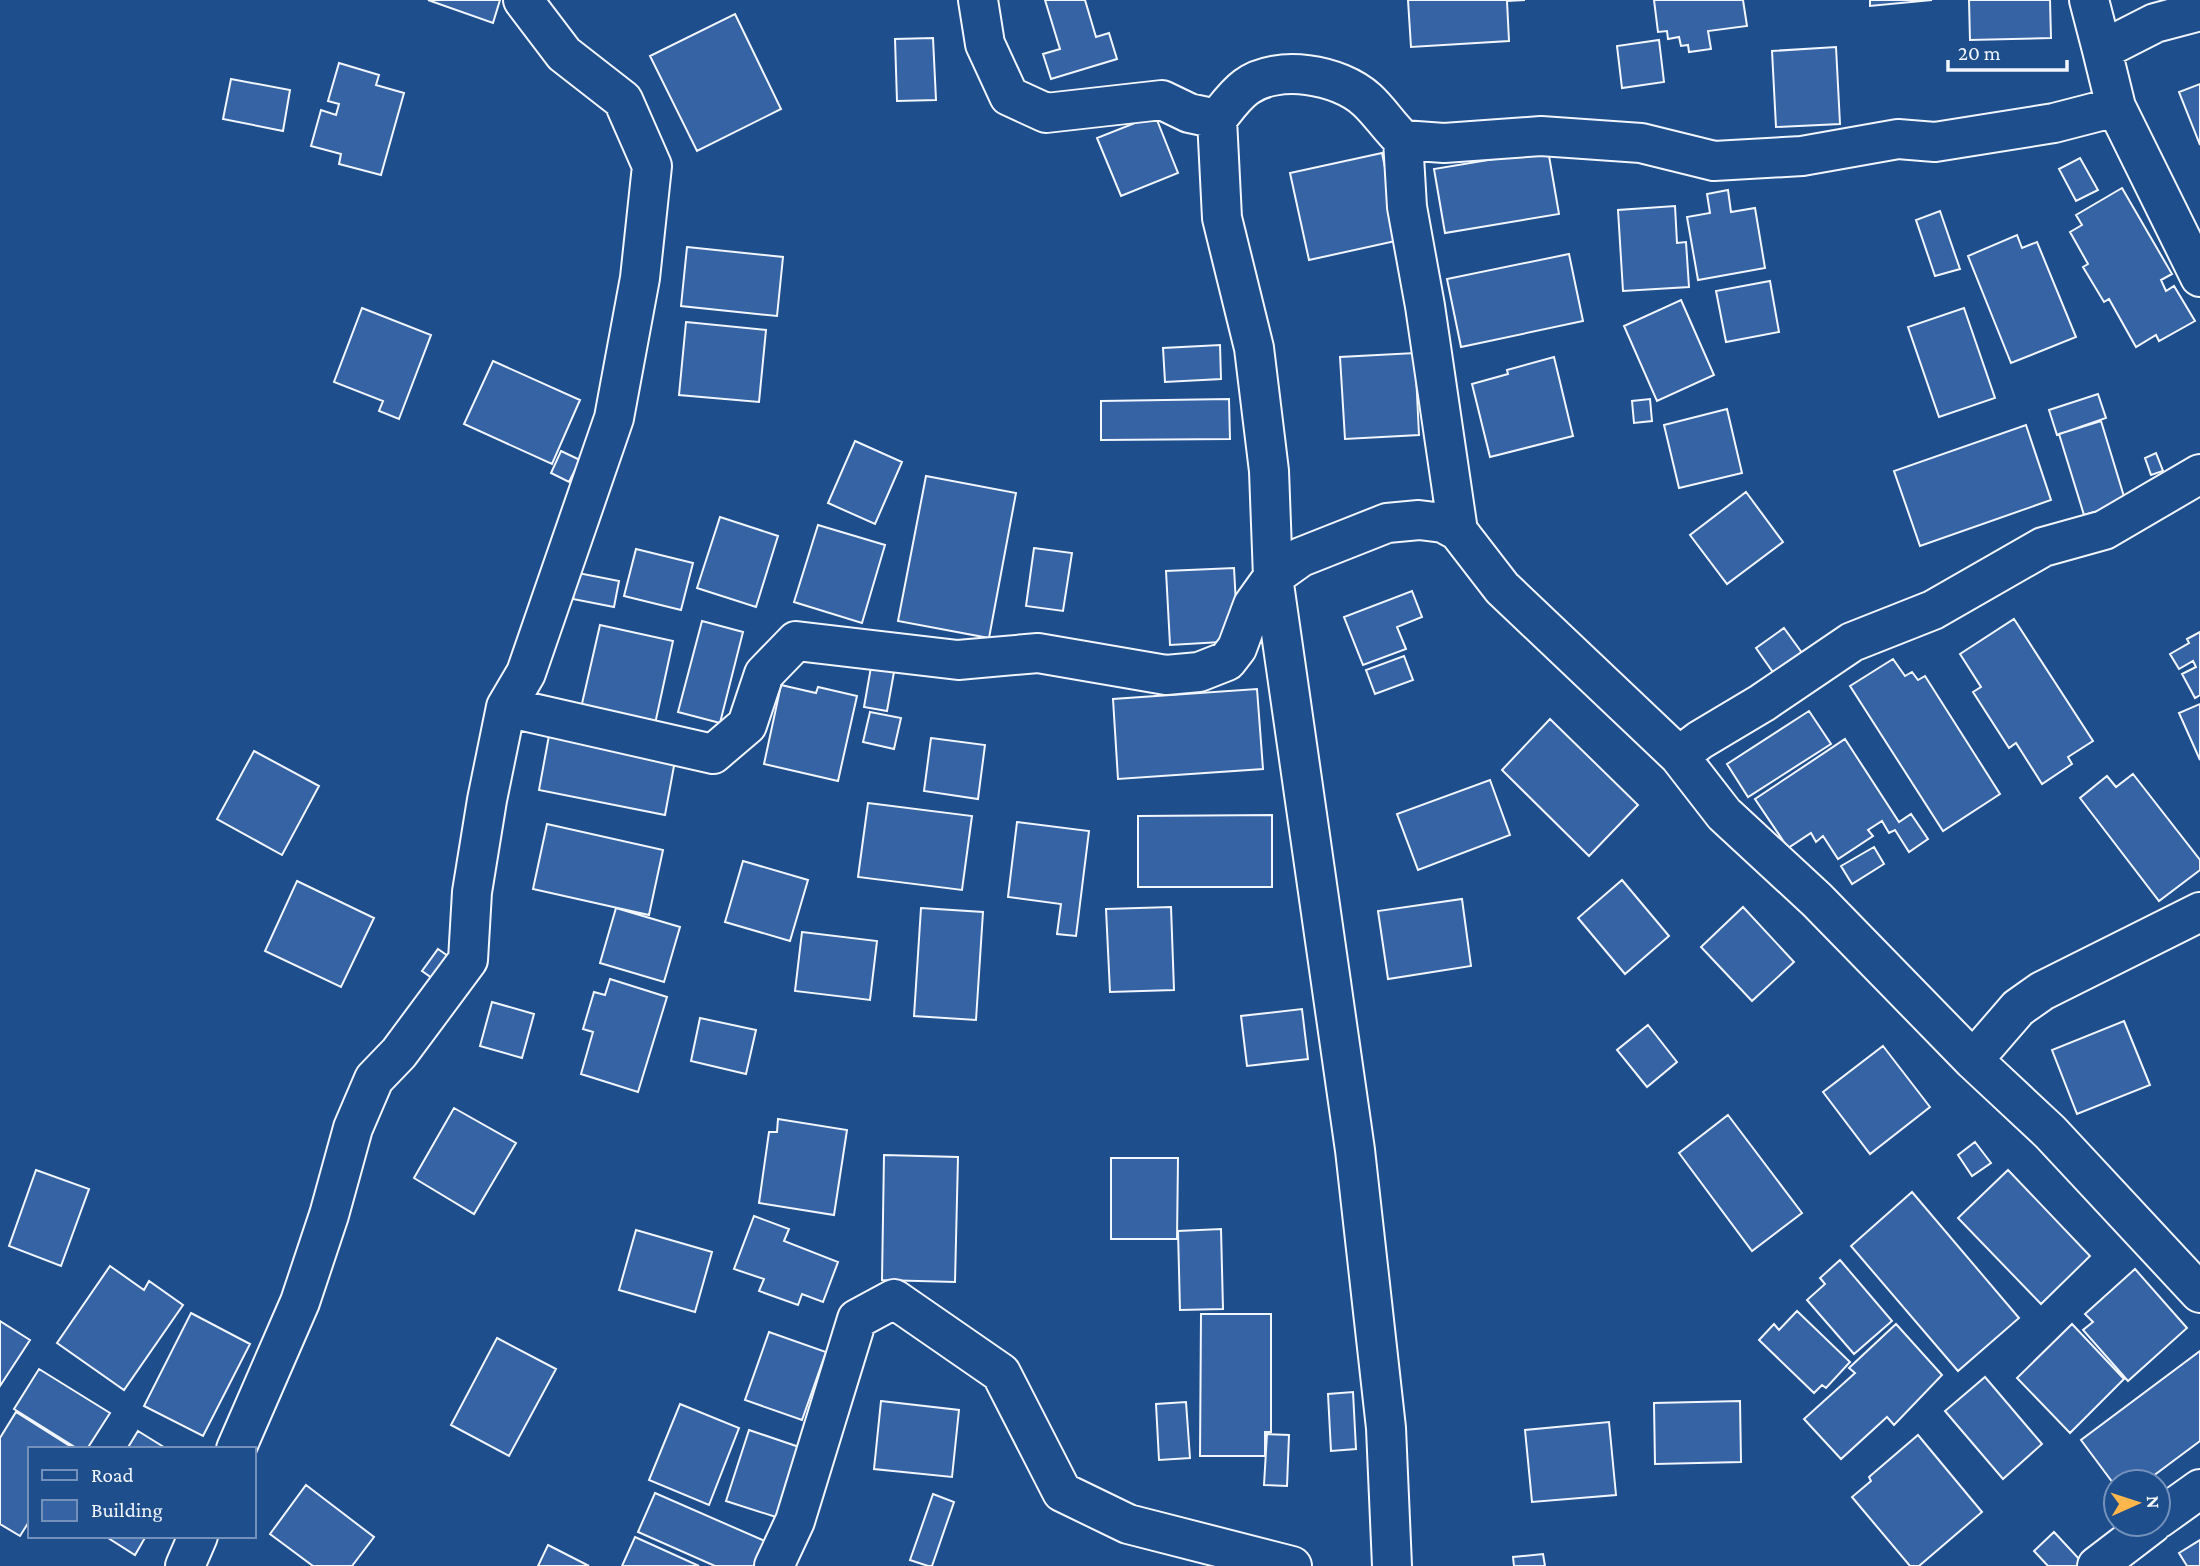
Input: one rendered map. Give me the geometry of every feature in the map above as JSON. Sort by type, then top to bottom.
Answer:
[{"type":"street","points":[[237,1447],[300,1302],[329,1215],[353,1128],[374,1079],[399,1053],[468,960],[472,892],[506,707],[526,673],[614,418],[640,278],[652,166],[622,100],[564,54],[523,0]]},
{"type":"street","points":[[978,0],[985,44],[1009,96],[1046,113],[1162,100],[1189,113],[1217,118]]},
{"type":"street","points":[[2088,0],[2116,107],[2200,277]]},
{"type":"street","points":[[2102,50],[2155,23],[2200,11]]},
{"type":"street","points":[[1392,1566],[1386,1428],[1354,1150],[1273,577],[1267,457],[1254,348],[1222,218],[1217,118],[1245,88],[1263,77],[1281,73],[1335,82],[1367,99],[1403,140],[1407,207],[1425,306],[1458,531]]},
{"type":"street","points":[[1403,140],[1444,143],[1541,136],[1641,143],[1714,161],[1802,156],[1898,139],[1935,142],[2054,123],[2116,107]]},
{"type":"street","points":[[1679,756],[1853,642],[1933,610],[2043,547],[2104,530],[2200,474]]},
{"type":"street","points":[[506,707],[713,754],[747,725],[764,674],[796,641],[958,660],[1038,653],[1166,675],[1199,672],[1227,661],[1237,648],[1253,606],[1273,577],[1301,557],[1387,523],[1419,520],[1443,523],[1458,531],[1502,588],[1679,756],[1724,814],[1817,900],[1973,1060],[2050,1132],[2200,1293]]},
{"type":"street","points":[[1973,1060],[2018,1008],[2042,991],[2200,912]]},
{"type":"street","points":[[774,1566],[795,1521],[857,1319],[894,1299],[1001,1373],[1062,1492],[1128,1524],[1292,1566]]},
{"type":"street","points":[[2172,1509],[2200,1489]]},
{"type":"street","points":[[185,1566],[197,1538]]},
{"type":"street","points":[[2096,1566],[2133,1538]]},
{"type":"building","points":[[428,0],[500,0],[493,23]]},
{"type":"building","points":[[1045,0],[1085,0],[1096,37],[1109,33],[1117,59],[1051,79],[1043,54],[1060,49]]},
{"type":"building","points":[[1408,0],[1525,0],[1507,1],[1509,41],[1411,47]]},
{"type":"building","points":[[1654,0],[1743,0],[1747,26],[1708,31],[1711,49],[1689,52],[1688,45],[1681,46],[1679,37],[1668,39],[1667,31],[1658,32]]},
{"type":"building","points":[[1870,0],[1932,0],[1870,6]]},
{"type":"building","points":[[1969,0],[2050,0],[2051,38],[1970,40]]},
{"type":"building","points":[[735,14],[781,109],[697,151],[650,56]]},
{"type":"building","points":[[933,38],[936,100],[897,101],[895,39]]},
{"type":"building","points":[[1659,40],[1664,82],[1622,88],[1617,46]]},
{"type":"building","points":[[1836,47],[1840,124],[1776,127],[1772,51]]},
{"type":"building","points":[[339,63],[379,75],[376,85],[404,93],[381,175],[339,164],[341,154],[311,146],[321,110],[336,115],[339,104],[328,101]]},
{"type":"building","points":[[231,79],[290,90],[283,131],[223,119]]},
{"type":"building","points":[[2200,84],[2200,145],[2179,92]]},
{"type":"building","points":[[1155,115],[1178,173],[1121,196],[1097,138]]},
{"type":"building","points":[[1548,150],[1559,214],[1445,233],[1434,169]]},
{"type":"building","points":[[1382,153],[1400,240],[1309,260],[1290,173]]},
{"type":"building","points":[[2080,158],[2098,190],[2076,201],[2059,169]]},
{"type":"building","points":[[2122,188],[2172,274],[2161,280],[2166,291],[2174,286],[2195,321],[2159,341],[2156,335],[2136,347],[2109,299],[2104,302],[2083,267],[2088,264],[2070,232],[2082,225],[2076,215]]},
{"type":"building","points":[[1728,190],[1731,212],[1755,208],[1765,268],[1698,280],[1687,217],[1710,213],[1707,194]]},
{"type":"building","points":[[1675,206],[1677,243],[1686,242],[1689,287],[1623,291],[1618,210]]},
{"type":"building","points":[[1940,211],[1960,269],[1935,276],[1916,220]]},
{"type":"building","points":[[2017,235],[2022,248],[2037,242],[2076,337],[2011,363],[1968,256]]},
{"type":"building","points":[[687,247],[783,257],[777,316],[681,306]]},
{"type":"building","points":[[1569,254],[1583,321],[1461,347],[1447,279]]},
{"type":"building","points":[[1770,281],[1779,332],[1726,342],[1716,291]]},
{"type":"building","points":[[1681,300],[1714,375],[1657,401],[1624,326]]},
{"type":"building","points":[[362,308],[431,335],[399,419],[379,411],[383,401],[334,382]]},
{"type":"building","points":[[1964,308],[1995,398],[1939,417],[1908,327]]},
{"type":"building","points":[[686,322],[766,330],[759,402],[679,395]]},
{"type":"building","points":[[1220,345],[1221,379],[1165,382],[1163,348]]},
{"type":"building","points":[[1415,353],[1419,435],[1345,439],[1340,357]]},
{"type":"building","points":[[1554,357],[1573,436],[1490,457],[1472,384],[1508,374],[1507,370]]},
{"type":"building","points":[[493,361],[580,400],[552,464],[464,424]]},
{"type":"building","points":[[2098,394],[2106,418],[2057,435],[2049,410]]},
{"type":"building","points":[[1229,399],[1230,439],[1101,440],[1101,401]]},
{"type":"building","points":[[1650,399],[1652,421],[1634,423],[1632,401]]},
{"type":"building","points":[[1727,409],[1742,473],[1679,488],[1664,425]]},
{"type":"building","points":[[2101,421],[2126,503],[2084,515],[2059,434]]},
{"type":"building","points":[[2026,425],[2051,500],[1920,546],[1894,471]]},
{"type":"building","points":[[855,441],[902,462],[875,524],[828,503]]},
{"type":"building","points":[[561,451],[580,460],[569,482],[551,473]]},
{"type":"building","points":[[2156,453],[2163,471],[2151,475],[2145,458]]},
{"type":"building","points":[[926,476],[1016,493],[989,638],[898,621]]},
{"type":"building","points":[[1746,492],[1783,542],[1727,584],[1690,535]]},
{"type":"building","points":[[720,517],[778,536],[756,607],[697,588]]},
{"type":"building","points":[[818,525],[885,545],[862,623],[794,602]]},
{"type":"building","points":[[1034,548],[1072,553],[1063,611],[1026,606]]},
{"type":"building","points":[[636,549],[693,563],[681,610],[624,596]]},
{"type":"building","points":[[1234,568],[1238,641],[1170,645],[1166,571]]},
{"type":"building","points":[[578,573],[619,581],[614,607],[573,599]]},
{"type":"building","points":[[1412,591],[1422,617],[1397,627],[1406,649],[1363,665],[1344,617]]},
{"type":"building","points":[[2014,619],[2093,741],[2068,757],[2072,764],[2042,784],[2016,743],[2009,748],[1973,692],[1981,687],[1960,654]]},
{"type":"building","points":[[702,621],[743,632],[720,723],[678,712]]},
{"type":"building","points":[[600,625],[673,641],[655,724],[581,708]]},
{"type":"building","points":[[1784,628],[1805,657],[1777,678],[1756,648]]},
{"type":"building","points":[[2200,632],[2200,695],[2195,698],[2182,674],[2196,667],[2193,661],[2179,669],[2170,654],[2189,643],[2187,639]]},
{"type":"building","points":[[1404,656],[1413,680],[1375,694],[1366,670]]},
{"type":"building","points":[[1893,659],[1905,676],[1912,672],[1918,680],[1925,676],[2000,794],[1943,831],[1850,686]]},
{"type":"building","points":[[871,667],[894,672],[887,711],[864,707]]},
{"type":"building","points":[[781,685],[816,693],[818,687],[857,696],[838,781],[764,764]]},
{"type":"building","points":[[1257,689],[1263,769],[1118,779],[1113,699]]},
{"type":"building","points":[[2200,704],[2200,760],[2179,713]]},
{"type":"building","points":[[1809,711],[1831,744],[1748,797],[1727,764]]},
{"type":"building","points":[[870,712],[901,718],[894,749],[863,742]]},
{"type":"building","points":[[1550,719],[1638,805],[1589,856],[1502,770]]},
{"type":"building","points":[[550,730],[676,755],[665,815],[539,790]]},
{"type":"building","points":[[931,738],[985,745],[978,799],[924,791]]},
{"type":"building","points":[[1845,739],[1899,822],[1911,814],[1928,839],[1909,852],[1895,830],[1889,833],[1882,821],[1868,830],[1873,836],[1838,859],[1823,836],[1816,842],[1811,833],[1788,848],[1755,799]]},
{"type":"building","points":[[254,751],[319,786],[282,855],[217,819]]},
{"type":"building","points":[[2133,774],[2200,860],[2200,870],[2159,901],[2080,798],[2107,776],[2116,787]]},
{"type":"building","points":[[1490,780],[1510,835],[1418,870],[1397,814]]},
{"type":"building","points":[[868,803],[972,816],[962,890],[858,877]]},
{"type":"building","points":[[1272,815],[1272,887],[1138,887],[1138,816]]},
{"type":"building","points":[[1017,822],[1089,831],[1076,936],[1057,934],[1061,904],[1008,897]]},
{"type":"building","points":[[547,824],[663,850],[649,915],[533,889]]},
{"type":"building","points":[[1874,847],[1884,864],[1852,884],[1841,866]]},
{"type":"building","points":[[743,861],[808,880],[790,941],[725,922]]},
{"type":"building","points":[[1622,880],[1669,936],[1625,974],[1578,918]]},
{"type":"building","points":[[297,881],[374,918],[341,987],[265,951]]},
{"type":"building","points":[[1462,899],[1471,966],[1388,979],[1378,911]]},
{"type":"building","points":[[1171,907],[1174,990],[1110,992],[1106,909]]},
{"type":"building","points":[[1743,907],[1794,962],[1752,1001],[1701,947]]},
{"type":"building","points":[[616,908],[680,927],[664,982],[600,963]]},
{"type":"building","points":[[921,908],[983,912],[976,1020],[914,1016]]},
{"type":"building","points":[[802,932],[877,941],[870,1000],[795,991]]},
{"type":"building","points":[[438,949],[458,963],[442,985],[422,971]]},
{"type":"building","points":[[610,979],[667,997],[638,1092],[581,1074],[593,1032],[583,1029],[594,992],[605,995]]},
{"type":"building","points":[[492,1002],[534,1014],[522,1058],[480,1046]]},
{"type":"building","points":[[1302,1009],[1308,1059],[1247,1066],[1241,1016]]},
{"type":"building","points":[[700,1018],[756,1030],[746,1074],[691,1061]]},
{"type":"building","points":[[2124,1021],[2150,1085],[2077,1114],[2052,1050]]},
{"type":"building","points":[[1648,1025],[1677,1062],[1647,1087],[1617,1050]]},
{"type":"building","points":[[1883,1046],[1930,1107],[1870,1154],[1823,1092]]},
{"type":"building","points":[[454,1108],[516,1143],[474,1214],[414,1178]]},
{"type":"building","points":[[1728,1115],[1802,1213],[1752,1251],[1679,1153]]},
{"type":"building","points":[[778,1119],[847,1130],[834,1215],[759,1203],[769,1132],[777,1132]]},
{"type":"building","points":[[1975,1142],[1991,1163],[1972,1176],[1958,1155]]},
{"type":"building","points":[[884,1155],[958,1157],[955,1282],[882,1280]]},
{"type":"building","points":[[1111,1158],[1178,1158],[1177,1239],[1111,1239]]},
{"type":"building","points":[[36,1170],[89,1189],[61,1266],[9,1246]]},
{"type":"building","points":[[2008,1170],[2090,1256],[2041,1304],[1958,1218]]},
{"type":"building","points":[[1912,1192],[2019,1318],[1958,1371],[1851,1246]]},
{"type":"building","points":[[754,1216],[789,1229],[784,1241],[838,1262],[823,1302],[802,1294],[798,1305],[759,1291],[764,1279],[734,1269]]},
{"type":"building","points":[[1221,1229],[1223,1309],[1180,1310],[1178,1231]]},
{"type":"building","points":[[636,1230],[712,1252],[695,1312],[619,1290]]},
{"type":"building","points":[[1840,1260],[1892,1321],[1854,1354],[1807,1300],[1825,1284],[1820,1278]]},
{"type":"building","points":[[110,1266],[144,1290],[149,1281],[183,1305],[124,1390],[57,1343]]},
{"type":"building","points":[[2135,1269],[2187,1328],[2128,1381],[2083,1330],[2093,1322],[2085,1314]]},
{"type":"building","points":[[1797,1311],[1850,1362],[1826,1388],[1822,1385],[1814,1393],[1759,1340],[1774,1324],[1779,1330]]},
{"type":"building","points":[[191,1313],[250,1344],[203,1436],[144,1406]]},
{"type":"building","points":[[1201,1314],[1271,1314],[1271,1432],[1265,1432],[1265,1456],[1200,1456]]},
{"type":"building","points":[[0,1321],[30,1340],[0,1386]]},
{"type":"building","points":[[1896,1324],[1942,1375],[1894,1425],[1887,1417],[1841,1459],[1804,1419],[1855,1373],[1849,1368]]},
{"type":"building","points":[[2072,1324],[2124,1379],[2070,1433],[2017,1378]]},
{"type":"building","points":[[769,1332],[826,1352],[802,1420],[745,1400]]},
{"type":"building","points":[[497,1338],[556,1369],[509,1456],[451,1425]]},
{"type":"building","points":[[2200,1351],[2200,1441],[2164,1468],[2102,1468],[2081,1440]]},
{"type":"building","points":[[39,1369],[110,1413],[88,1447],[75,1447],[14,1409]]},
{"type":"building","points":[[1985,1377],[2042,1444],[2003,1479],[1945,1411]]},
{"type":"building","points":[[1353,1392],[1356,1449],[1331,1451],[1328,1394]]},
{"type":"building","points":[[881,1401],[959,1410],[952,1477],[874,1469]]},
{"type":"building","points":[[1740,1401],[1741,1462],[1655,1464],[1654,1403]]},
{"type":"building","points":[[1186,1402],[1190,1458],[1159,1460],[1156,1404]]},
{"type":"building","points":[[680,1404],[739,1428],[709,1505],[649,1480]]},
{"type":"building","points":[[16,1412],[71,1447],[28,1447],[28,1523],[20,1536],[0,1524],[0,1438]]},
{"type":"building","points":[[1609,1422],[1616,1495],[1532,1502],[1525,1430]]},
{"type":"building","points":[[749,1430],[802,1448],[779,1518],[726,1501]]},
{"type":"building","points":[[138,1431],[164,1447],[128,1447]]},
{"type":"building","points":[[1267,1434],[1289,1435],[1287,1486],[1264,1485]]},
{"type":"building","points":[[1918,1435],[1982,1512],[1919,1566],[1910,1566],[1852,1497],[1871,1481],[1869,1477]]},
{"type":"building","points":[[306,1485],[374,1537],[352,1566],[313,1566],[270,1534]]},
{"type":"building","points":[[655,1493],[767,1542],[757,1566],[715,1566],[638,1532]]},
{"type":"building","points":[[933,1494],[954,1502],[932,1566],[928,1566],[910,1560]]},
{"type":"building","points":[[2054,1532],[2081,1561],[2077,1566],[2048,1566],[2034,1551]]},
{"type":"building","points":[[635,1537],[699,1566],[622,1566]]},
{"type":"building","points":[[108,1538],[145,1538],[135,1555]]},
{"type":"building","points":[[2200,1540],[2200,1566],[2187,1566],[2179,1553]]},
{"type":"building","points":[[548,1545],[589,1566],[538,1566]]},
{"type":"building","points":[[1543,1554],[1545,1566],[1514,1566],[1513,1557]]}]
